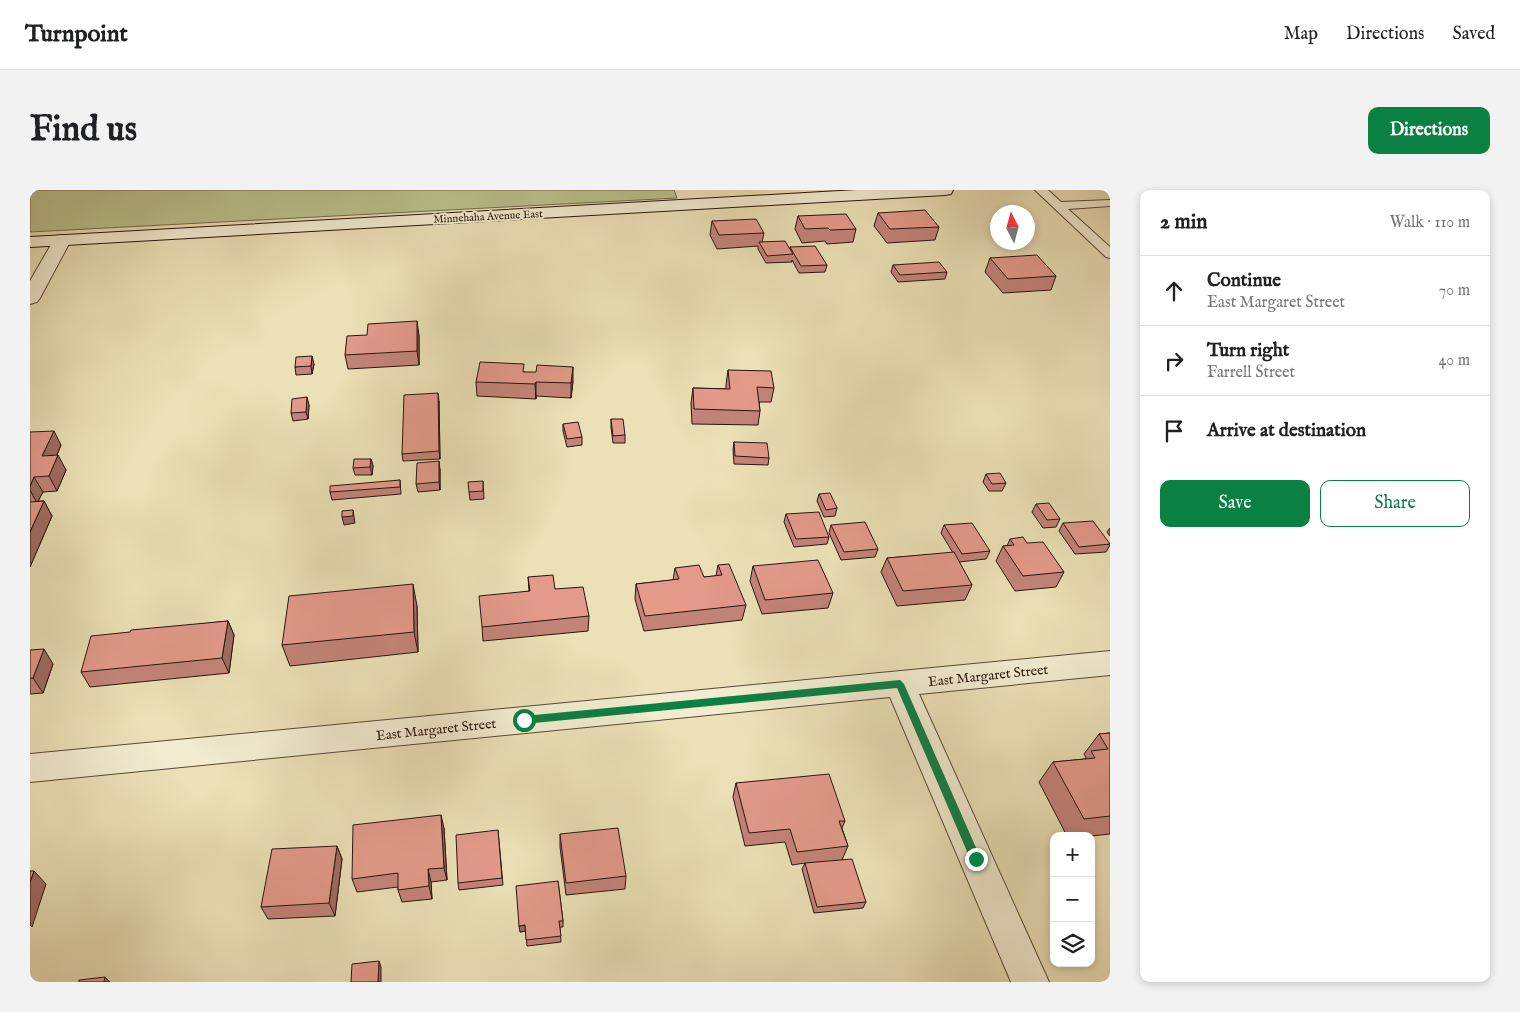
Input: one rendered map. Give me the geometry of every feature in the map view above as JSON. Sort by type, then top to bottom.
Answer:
[{"type":"main road","name":"Minnehaha Avenue East","points":[[30,242],[872,192],[945,190]]},
{"type":"main road","points":[[30,298],[62,240]]},
{"type":"main road","name":"East Margaret Street","points":[[30,768],[1110,663]]},
{"type":"main road","points":[[900,684],[1030,982]]},
{"type":"lane","points":[[1041,190],[1110,254]]},
{"type":"lane","points":[[1059,206],[1110,203]]},
{"type":"green space","points":[[30,190],[674,190],[677,198],[30,232]]},
{"type":"building","points":[[925,210],[939,227],[890,229],[878,213]]},
{"type":"building","points":[[846,214],[856,229],[805,229],[798,216]]},
{"type":"building","points":[[756,219],[764,233],[719,235],[712,221]]},
{"type":"building","points":[[785,241],[793,254],[767,256],[759,242]]},
{"type":"building","points":[[815,246],[827,265],[801,266],[790,247]]},
{"type":"building","points":[[1037,255],[1056,276],[1008,279],[990,258]]},
{"type":"building","points":[[939,262],[947,272],[900,275],[893,265]]},
{"type":"building","points":[[417,321],[417,351],[345,355],[347,336],[367,335],[368,324]]},
{"type":"building","points":[[312,356],[311,366],[295,367],[296,357]]},
{"type":"building","points":[[480,362],[524,364],[523,372],[536,372],[537,365],[573,367],[571,383],[476,382]]},
{"type":"building","points":[[728,370],[771,371],[774,388],[757,387],[760,411],[694,409],[693,388],[730,389]]},
{"type":"building","points":[[438,393],[439,451],[402,454],[404,395]]},
{"type":"building","points":[[307,397],[306,412],[291,413],[292,399]]},
{"type":"building","points":[[611,419],[623,419],[625,435],[613,436]]},
{"type":"building","points":[[578,422],[582,437],[567,439],[563,424]]},
{"type":"building","points":[[54,431],[42,456],[58,455],[49,476],[34,477],[30,486],[30,432]]},
{"type":"building","points":[[734,442],[767,443],[769,458],[735,456]]},
{"type":"building","points":[[354,459],[371,459],[370,467],[353,468]]},
{"type":"building","points":[[439,461],[439,482],[416,484],[417,463]]},
{"type":"building","points":[[1000,473],[1006,483],[992,484],[986,474]]},
{"type":"building","points":[[400,480],[400,487],[330,492],[330,486]]},
{"type":"building","points":[[483,481],[483,491],[469,492],[468,482]]},
{"type":"building","points":[[830,493],[837,508],[826,510],[819,494]]},
{"type":"building","points":[[44,501],[30,532],[30,502]]},
{"type":"building","points":[[1049,503],[1060,519],[1047,520],[1036,504]]},
{"type":"building","points":[[353,510],[353,516],[342,517],[342,511]]},
{"type":"building","points":[[819,512],[829,537],[796,539],[786,514]]},
{"type":"building","points":[[1093,521],[1110,544],[1079,547],[1063,523]]},
{"type":"building","points":[[865,522],[878,549],[844,552],[831,525]]},
{"type":"building","points":[[972,523],[990,551],[962,554],[944,525]]},
{"type":"building","points":[[1023,537],[1027,543],[1043,542],[1064,572],[1023,576],[1003,546],[1014,545],[1010,539]]},
{"type":"building","points":[[954,552],[972,585],[903,591],[887,558]]},
{"type":"building","points":[[818,560],[833,593],[765,600],[753,566]]},
{"type":"building","points":[[729,564],[746,605],[645,616],[636,584],[679,579],[675,568],[699,565],[704,577],[722,575],[718,565]]},
{"type":"building","points":[[553,575],[555,589],[583,587],[589,616],[482,627],[479,596],[530,591],[528,577]]},
{"type":"building","points":[[413,584],[414,632],[282,645],[289,596]]},
{"type":"building","points":[[228,621],[222,658],[81,672],[91,636],[130,632],[131,630]]},
{"type":"building","points":[[44,649],[33,678],[30,678],[30,650]]},
{"type":"building","points":[[1110,733],[1110,816],[1084,819],[1053,762],[1095,758],[1091,751],[1108,749],[1099,734]]},
{"type":"building","points":[[829,774],[845,821],[839,821],[848,846],[797,852],[790,829],[749,833],[736,783]]},
{"type":"building","points":[[441,815],[444,868],[428,869],[429,886],[398,890],[398,873],[352,879],[353,825]]},
{"type":"building","points":[[618,828],[626,876],[566,883],[560,834]]},
{"type":"building","points":[[498,830],[502,878],[458,883],[456,835]]},
{"type":"building","points":[[337,846],[329,903],[261,907],[272,849]]},
{"type":"building","points":[[852,859],[866,902],[817,907],[805,863]]},
{"type":"building","points":[[30,871],[34,871],[30,882]]},
{"type":"building","points":[[558,881],[563,921],[559,921],[561,936],[526,940],[525,925],[519,926],[516,886]]},
{"type":"building","points":[[379,961],[378,982],[351,982],[352,964]]},
{"type":"building","points":[[105,977],[104,982],[79,982],[79,980]]},
{"type":"route","points":[[524,720],[900,684],[976,859]]}]
